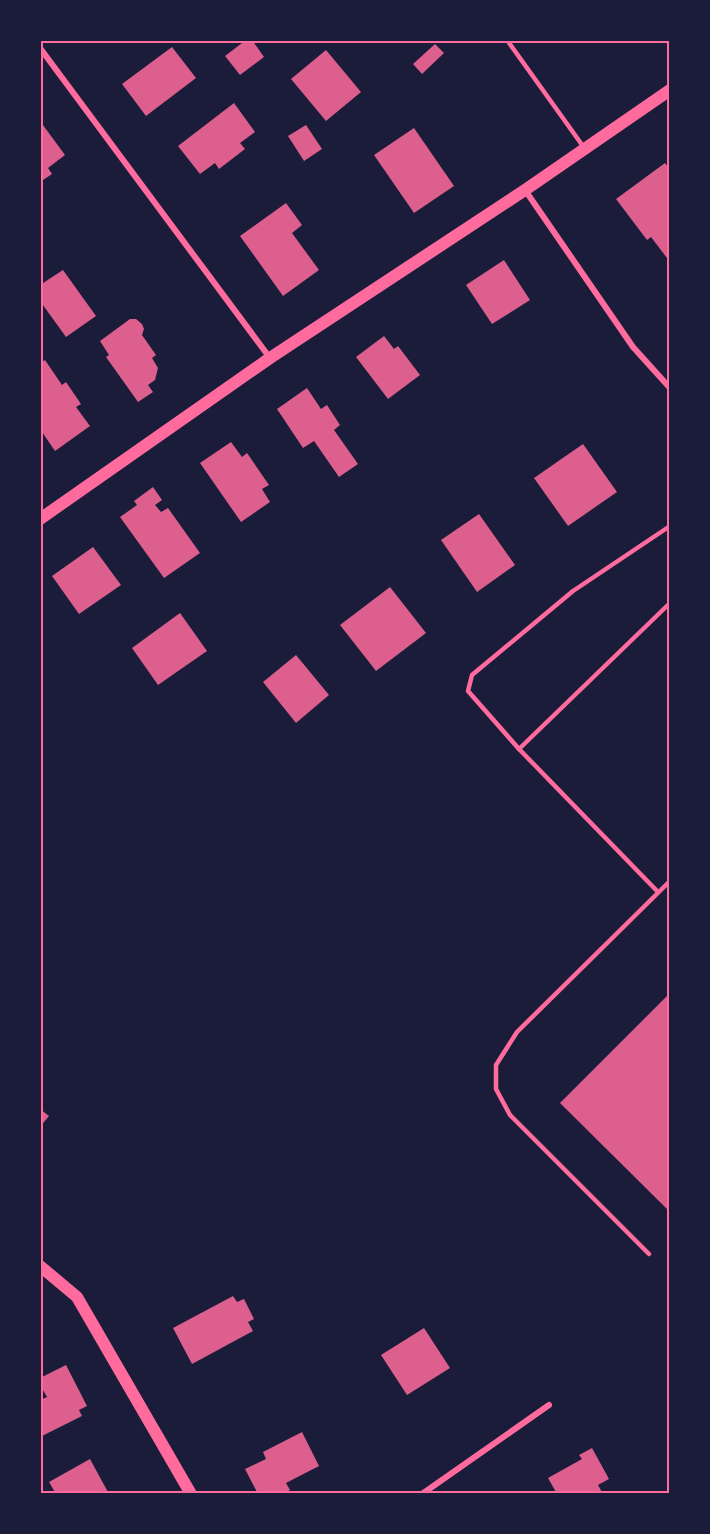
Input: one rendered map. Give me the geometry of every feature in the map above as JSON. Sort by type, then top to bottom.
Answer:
[{"type":"main road","points":[[40,519],[270,358],[525,190],[669,90]]},
{"type":"main road","points":[[40,1266],[77,1297],[191,1494]]},
{"type":"street","points":[[40,48],[270,358]]},
{"type":"street","points":[[525,190],[633,347],[669,388]]},
{"type":"street","points":[[422,1494],[549,1405]]},
{"type":"lane","points":[[507,40],[585,149]]},
{"type":"lane","points":[[658,892],[519,749],[468,691],[472,675],[573,591],[669,526]]},
{"type":"lane","points":[[519,749],[669,603]]},
{"type":"lane","points":[[649,1254],[510,1115],[496,1089],[496,1065],[517,1032],[669,881]]},
{"type":"building","points":[[246,40],[252,40],[264,57],[240,75],[225,56]]},
{"type":"building","points":[[435,44],[444,53],[422,74],[413,64]]},
{"type":"building","points":[[172,47],[196,78],[146,116],[122,84]]},
{"type":"building","points":[[326,50],[361,92],[326,121],[291,79]]},
{"type":"building","points":[[234,103],[255,132],[240,143],[245,149],[219,169],[215,163],[200,174],[178,146]]},
{"type":"building","points":[[40,121],[65,155],[48,168],[52,174],[40,182]]},
{"type":"building","points":[[306,125],[322,149],[304,161],[288,136]]},
{"type":"building","points":[[414,128],[454,186],[414,213],[374,155]]},
{"type":"building","points":[[665,163],[670,169],[670,262],[651,237],[647,240],[616,199]]},
{"type":"building","points":[[286,203],[302,225],[292,233],[319,270],[283,296],[240,236]]},
{"type":"building","points":[[504,260],[530,300],[492,324],[466,285]]},
{"type":"building","points":[[63,270],[96,316],[66,337],[40,301],[40,285]]},
{"type":"building","points":[[130,319],[136,319],[142,324],[144,329],[142,335],[156,355],[152,358],[158,368],[155,380],[148,385],[153,392],[138,402],[106,357],[109,355],[100,341]]},
{"type":"building","points":[[384,336],[394,349],[398,346],[420,375],[388,399],[356,357]]},
{"type":"building","points":[[45,360],[62,385],[66,382],[81,404],[76,407],[90,426],[55,451],[40,429],[40,363]]},
{"type":"building","points":[[307,388],[321,409],[327,405],[340,425],[334,430],[358,464],[339,477],[314,441],[303,448],[277,409]]},
{"type":"building","points":[[231,442],[242,457],[247,453],[269,485],[262,489],[270,502],[241,522],[200,463]]},
{"type":"building","points":[[583,444],[617,492],[568,526],[534,478]]},
{"type":"building","points":[[153,487],[162,500],[155,505],[161,512],[168,508],[200,553],[164,578],[120,517],[137,505],[134,501]]},
{"type":"building","points":[[479,514],[515,565],[477,592],[441,540]]},
{"type":"building","points":[[93,547],[121,585],[79,614],[52,576]]},
{"type":"building","points":[[390,587],[426,633],[376,671],[340,625]]},
{"type":"building","points":[[180,613],[207,651],[158,685],[132,648]]},
{"type":"building","points":[[296,655],[329,695],[296,723],[263,682]]},
{"type":"building","points":[[670,993],[670,1212],[560,1103]]},
{"type":"building","points":[[40,1109],[49,1116],[40,1127]]},
{"type":"building","points":[[233,1296],[237,1302],[244,1299],[254,1319],[248,1322],[253,1331],[192,1364],[173,1328]]},
{"type":"building","points":[[424,1328],[450,1368],[407,1395],[381,1355]]},
{"type":"building","points":[[66,1365],[87,1406],[79,1410],[82,1416],[40,1437],[40,1400],[47,1397],[40,1385],[40,1378]]},
{"type":"building","points":[[302,1432],[319,1466],[286,1483],[290,1490],[283,1494],[258,1494],[245,1469],[266,1459],[263,1452]]},
{"type":"building","points":[[592,1448],[609,1479],[598,1485],[603,1494],[557,1494],[548,1478],[582,1459],[579,1455]]},
{"type":"building","points":[[90,1459],[109,1494],[56,1494],[49,1482]]}]
